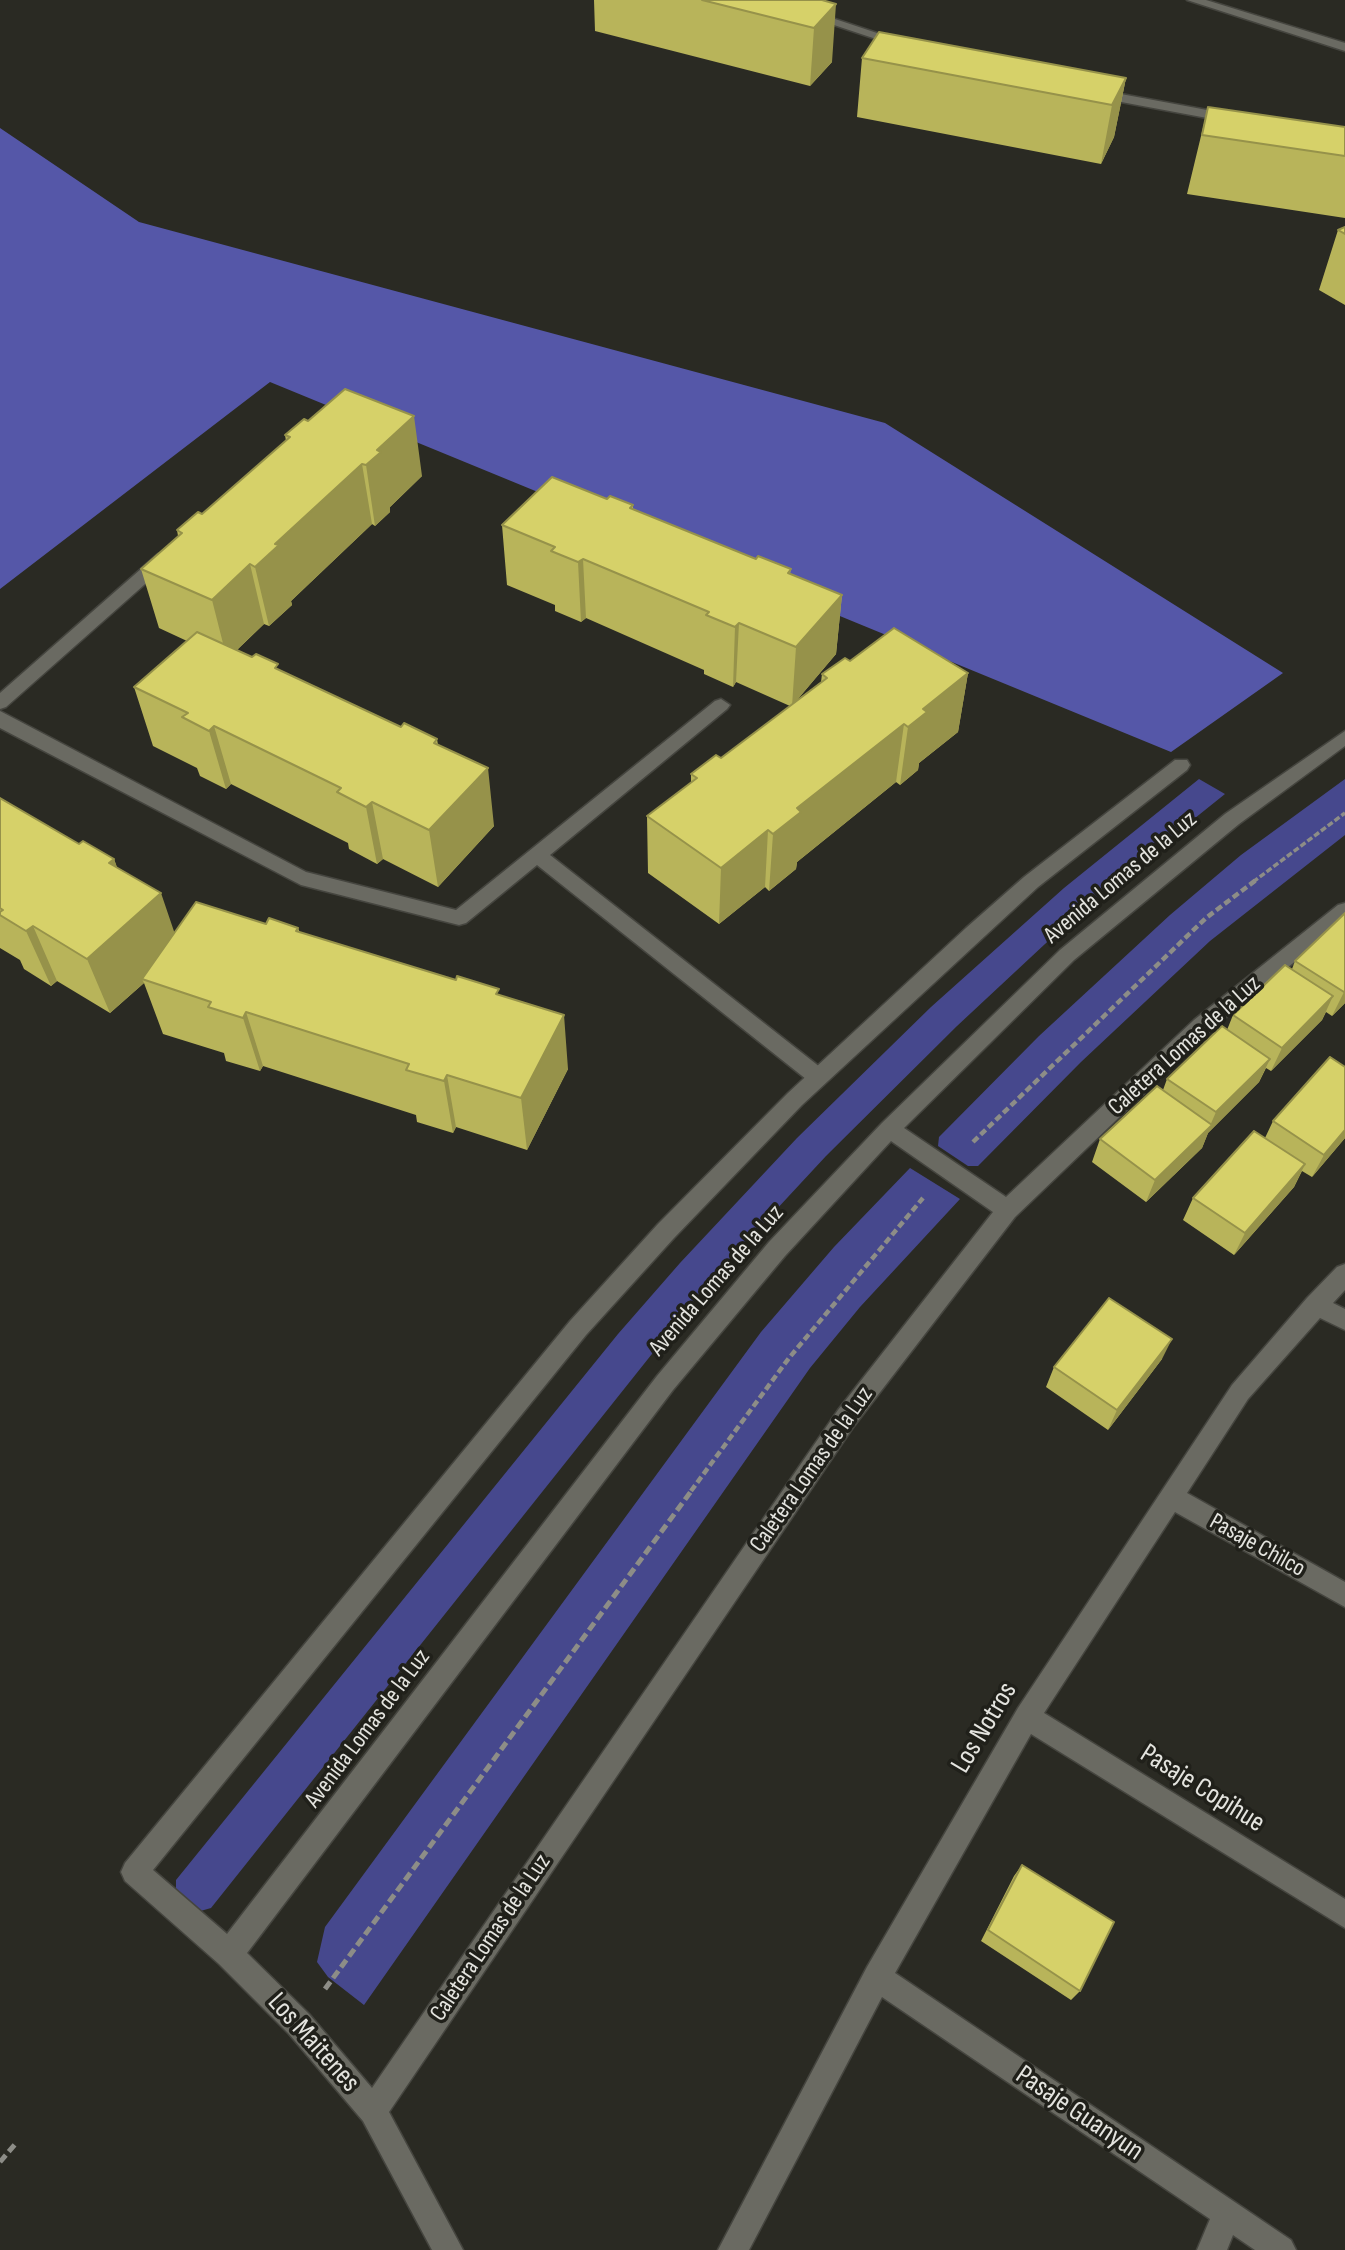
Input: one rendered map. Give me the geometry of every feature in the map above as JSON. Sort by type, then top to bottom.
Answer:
[{"type":"street","points":[[765,0],[918,48]]},
{"type":"street","points":[[1193,0],[1345,47]]},
{"type":"street","points":[[1075,89],[1250,122]]},
{"type":"street","points":[[0,703],[180,545]]},
{"type":"street","points":[[0,717],[4,722],[301,878],[459,918],[721,705]]},
{"type":"street","name":"Avenida Lomas de la Luz","points":[[229,1954],[665,1383],[777,1249],[889,1129],[1067,956],[1194,850],[1345,737]]},
{"type":"street","name":"Avenida Lomas de la Luz","points":[[134,1872],[578,1328],[666,1231],[818,1077],[1031,882],[1181,765]]},
{"type":"street","points":[[537,854],[818,1077]]},
{"type":"street","name":"Caletera Lomas de la Luz","points":[[373,2111],[846,1418],[1007,1210],[1201,1026],[1345,910]]},
{"type":"street","points":[[889,1129],[1007,1210]]},
{"type":"street","name":"Los Notros","points":[[733,2250],[877,1977],[1027,1717],[1169,1496],[1240,1392],[1345,1274]]},
{"type":"street","points":[[1315,1305],[1345,1320]]},
{"type":"street","name":"Pasaje Chilco","points":[[1169,1496],[1345,1595]]},
{"type":"street","name":"Pasaje Copihue","points":[[1027,1717],[1345,1914]]},
{"type":"street","name":"Los Maitenes","points":[[134,1872],[229,1954],[299,2024],[373,2111],[448,2250]]},
{"type":"street","name":"Pasaje Guanyun","points":[[877,1977],[1282,2250]]},
{"type":"street","points":[[1212,2250],[1227,2214]]},
{"type":"path","points":[[299,2024],[789,1358],[947,1168],[1206,918],[1345,813]]},
{"type":"path","points":[[0,2162],[17,2142]]},
{"type":"shaded area","points":[[0,128],[139,222],[885,423],[1283,673],[1171,752],[270,382],[0,589]]},
{"type":"shaded area","points":[[1199,779],[1225,794],[1089,903],[957,1026],[826,1156],[710,1281],[211,1908],[197,1912],[176,1896],[176,1880],[618,1334],[680,1263],[797,1138],[931,1007],[1064,888]]},
{"type":"shaded area","points":[[1345,779],[1345,835],[1210,941],[1081,1062],[978,1166],[968,1166],[938,1146],[939,1137],[1039,1036],[1170,915],[1241,855]]},
{"type":"shaded area","points":[[910,1168],[960,1199],[860,1307],[810,1368],[364,2005],[328,1977],[317,1962],[325,1927],[761,1332],[834,1247]]},
{"type":"building","points":[[702,0],[822,0],[836,4],[814,28]]},
{"type":"building","points":[[879,32],[1126,78],[1112,105],[862,58]]},
{"type":"building","points":[[1208,107],[1345,127],[1345,156],[1202,135]]},
{"type":"building","points":[[345,389],[414,416],[377,450],[381,452],[366,465],[362,464],[275,544],[279,545],[255,567],[250,564],[212,600],[141,569],[182,533],[177,530],[198,512],[202,514],[290,437],[285,435],[304,419],[308,421]]},
{"type":"building","points":[[552,477],[607,499],[610,496],[633,505],[630,508],[756,559],[758,556],[791,569],[788,573],[842,595],[796,647],[739,623],[735,627],[706,615],[709,612],[583,559],[578,562],[551,551],[555,547],[502,525]]},
{"type":"building","points":[[894,628],[968,673],[923,709],[927,712],[908,727],[904,724],[797,808],[801,812],[773,834],[768,830],[721,868],[647,816],[697,778],[691,774],[716,755],[721,758],[827,678],[822,674],[845,658],[850,661]]},
{"type":"building","points":[[197,632],[252,657],[256,654],[278,664],[275,668],[401,727],[404,723],[437,739],[434,743],[488,768],[429,830],[372,802],[366,807],[337,792],[341,788],[214,726],[209,731],[182,717],[188,713],[134,687]]},
{"type":"building","points":[[0,798],[79,844],[83,841],[114,859],[109,863],[161,893],[87,959],[33,926],[26,931],[0,915],[3,910],[0,908]]},
{"type":"building","points":[[196,902],[266,924],[269,918],[298,928],[296,931],[456,980],[457,976],[499,989],[496,994],[564,1015],[521,1098],[447,1075],[444,1081],[406,1070],[409,1064],[246,1012],[243,1018],[208,1007],[211,1002],[142,979]]},
{"type":"building","points":[[1345,913],[1345,991],[1344,992],[1295,961]]},
{"type":"building","points":[[1285,965],[1333,996],[1282,1048],[1233,1015]]},
{"type":"building","points":[[1222,1026],[1270,1059],[1216,1112],[1167,1079]]},
{"type":"building","points":[[1330,1057],[1345,1067],[1345,1130],[1324,1155],[1273,1121]]},
{"type":"building","points":[[1157,1086],[1212,1125],[1155,1180],[1100,1139]]},
{"type":"building","points":[[1254,1131],[1305,1164],[1245,1233],[1193,1198]]},
{"type":"building","points":[[1109,1298],[1172,1339],[1117,1410],[1054,1367]]},
{"type":"building","points":[[1022,1865],[1114,1922],[1080,1991],[988,1930]]}]
